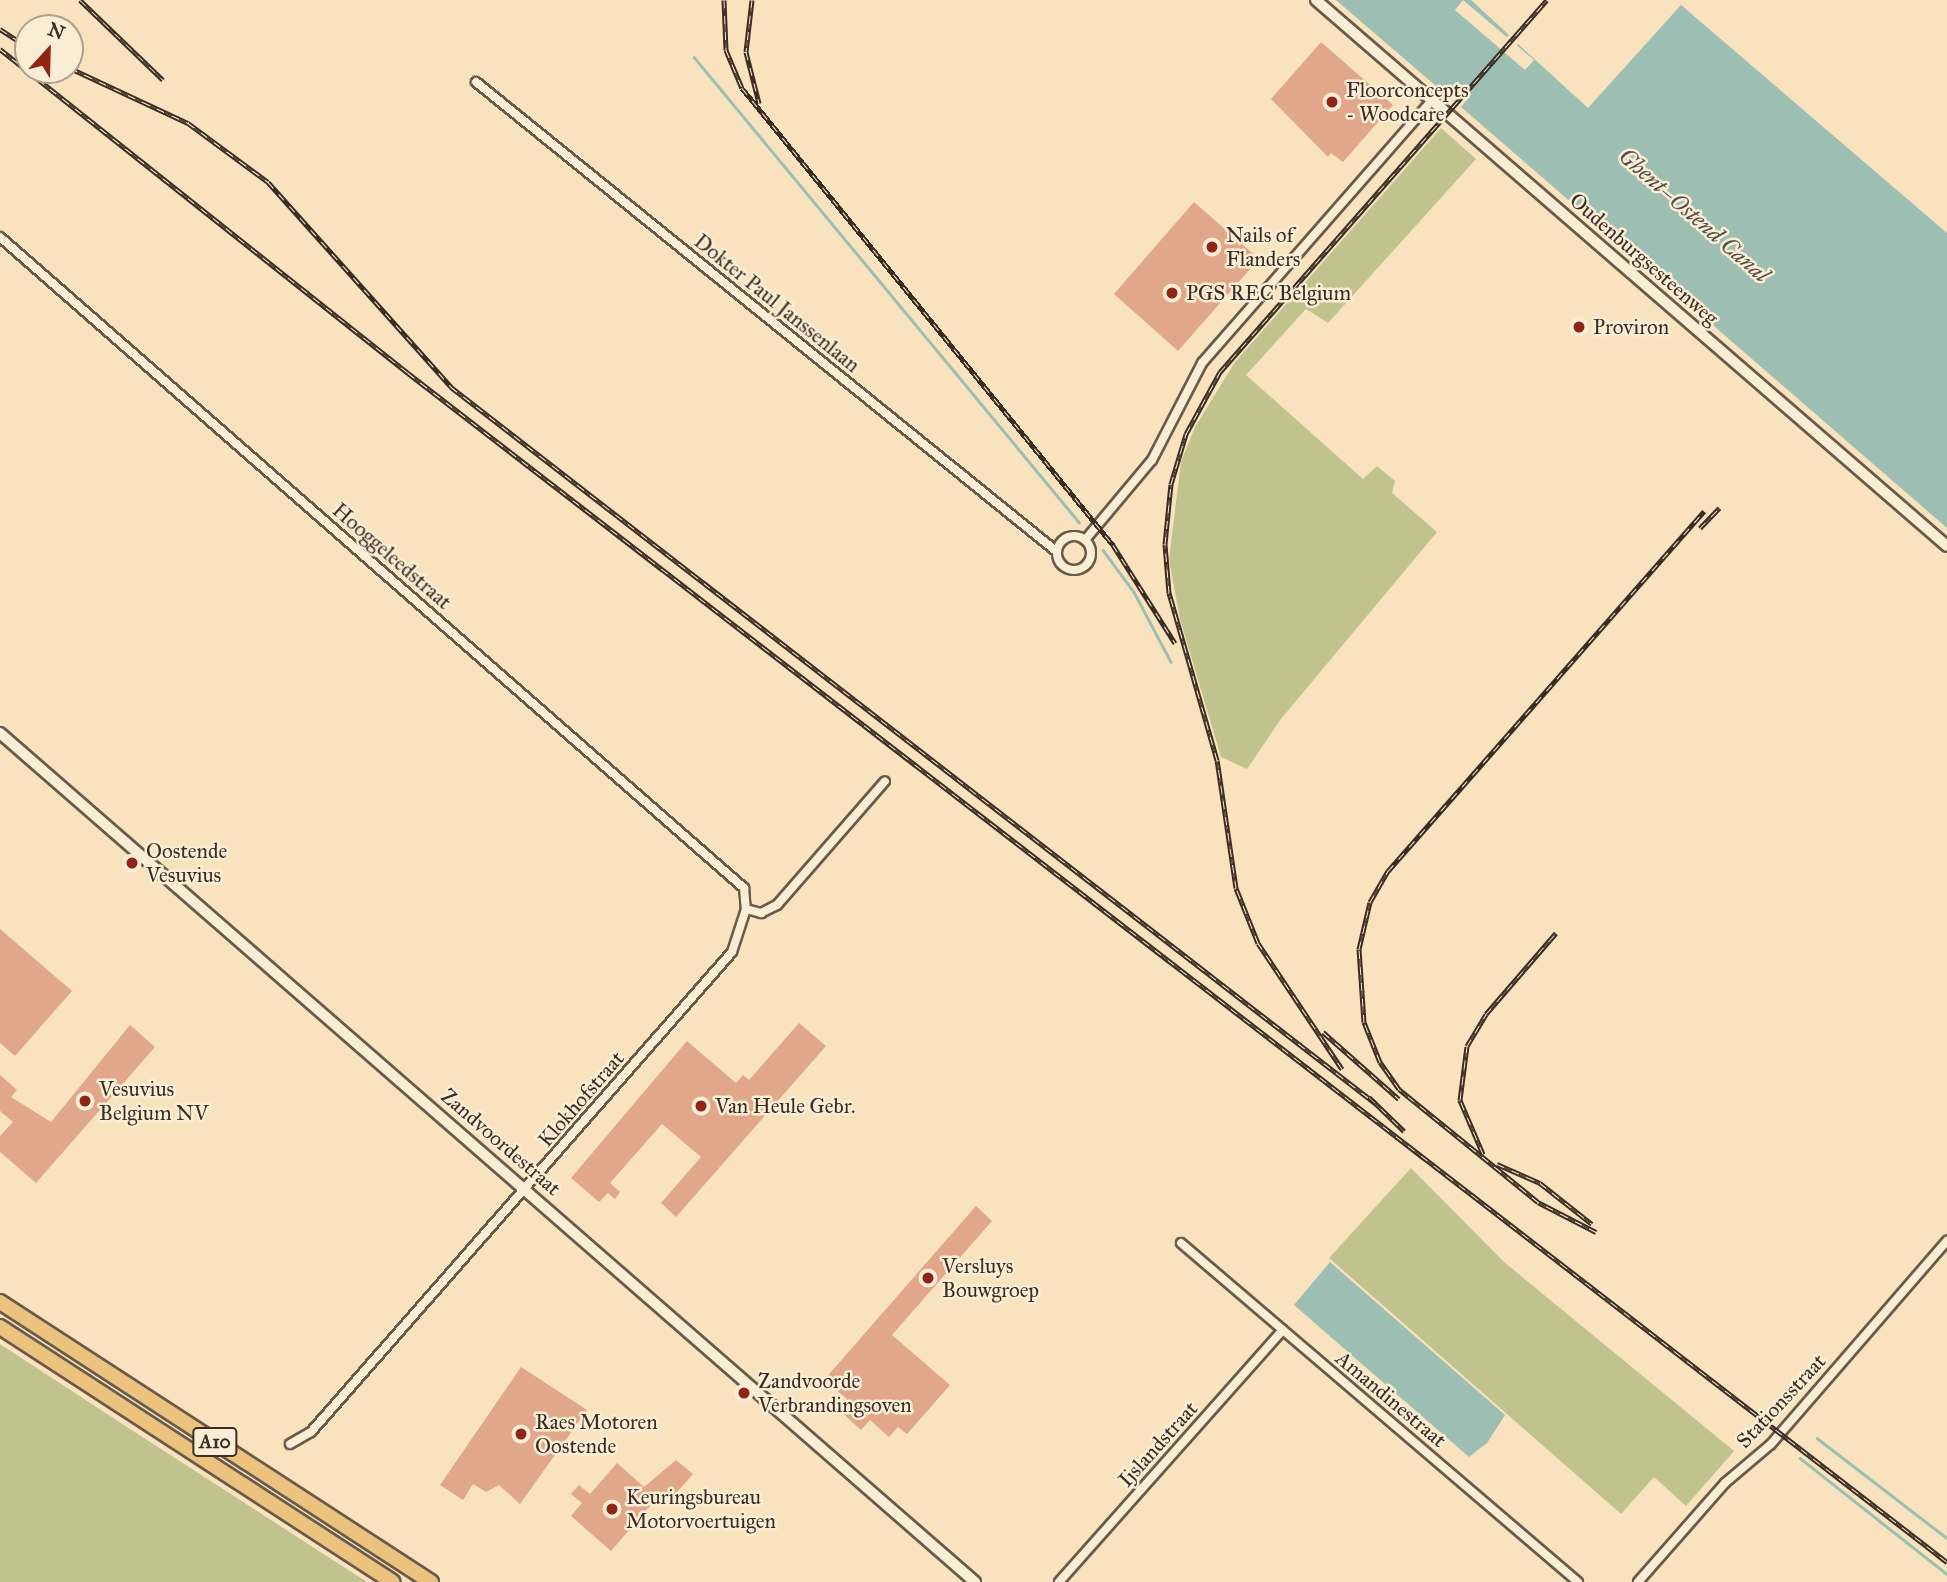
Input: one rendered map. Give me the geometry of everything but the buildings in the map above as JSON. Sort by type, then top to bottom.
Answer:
[{"type":"highway","name":"A10","points":[[0,1302],[431,1582]]},
{"type":"highway","name":"A10","points":[[0,1326],[393,1582]]},
{"type":"main road","name":"Oudenburgsesteenweg","points":[[1316,0],[1947,547]]},
{"type":"main road","name":"Zandvoordestraat","points":[[0,733],[975,1582]]},
{"type":"street","name":"Dokter Paul Janssenlaan","points":[[477,82],[1056,551],[1068,570],[1083,568],[1091,557],[1085,540],[1152,460],[1202,363],[1432,100]]},
{"type":"street","name":"Hooggeleedstraat","points":[[0,237],[744,888],[746,909]]},
{"type":"street","points":[[1056,551],[1067,537],[1085,540]]},
{"type":"street","points":[[746,909],[761,913],[777,905],[885,781]]},
{"type":"street","name":"Klokhofstraat","points":[[290,1444],[311,1432],[732,952],[746,909]]},
{"type":"street","name":"Stationsstraat","points":[[1638,1582],[1725,1483],[1771,1444],[1947,1241]]},
{"type":"street","name":"Amandinestraat","points":[[1181,1243],[1578,1582]]},
{"type":"street","name":"Ijslandstraat","points":[[1059,1582],[1283,1330]]},
{"type":"green space","points":[[1441,128],[1476,159],[1328,323],[1306,309],[1246,375],[1363,479],[1377,466],[1395,481],[1392,493],[1437,532],[1281,719],[1247,769],[1221,757],[1180,619],[1169,559],[1181,462],[1195,427],[1235,362]]},
{"type":"green space","points":[[1411,1168],[1504,1262],[1734,1451],[1686,1506],[1654,1477],[1621,1514],[1329,1258]]},
{"type":"green space","points":[[0,1344],[130,1429],[367,1582],[0,1582]]},
{"type":"water","name":"Ghent–Ostend Canal","points":[[1336,0],[1471,0],[1509,35],[1498,47],[1508,55],[1518,44],[1588,108],[1681,5],[1947,233],[1947,528],[1461,107],[1471,95],[1461,87],[1451,99]]},
{"type":"water","points":[[1330,1262],[1505,1415],[1487,1443],[1469,1457],[1294,1305]]},
{"type":"pier","points":[[1463,0],[1509,39],[1503,46],[1508,51],[1514,43],[1534,60],[1525,70],[1455,10]]},
{"type":"waterway","points":[[694,57],[1079,522]]},
{"type":"waterway","points":[[1103,550],[1134,592],[1171,662]]},
{"type":"waterway","points":[[1817,1438],[1947,1538]]},
{"type":"waterway","points":[[1800,1458],[1947,1574]]},
{"type":"railway","points":[[80,0],[163,80]]},
{"type":"railway","points":[[724,0],[726,50],[742,88],[1113,545],[1175,643]]},
{"type":"railway","points":[[752,0],[746,52],[759,103]]},
{"type":"railway","points":[[1342,1069],[1258,943],[1236,888],[1217,760],[1169,593],[1165,544],[1171,484],[1186,434],[1220,372],[1547,0]]},
{"type":"railway","points":[[0,29],[14,38]]},
{"type":"railway","points":[[0,49],[408,373],[1947,1562]]},
{"type":"railway","points":[[84,75],[188,123],[268,182],[451,387],[1375,1103]]},
{"type":"railway","points":[[1700,528],[1719,508]]},
{"type":"railway","points":[[1596,1232],[1538,1202],[1399,1089],[1380,1062],[1364,1022],[1359,949],[1370,902],[1388,871],[1704,511]]},
{"type":"railway","points":[[1483,1154],[1460,1100],[1467,1046],[1486,1014],[1556,933]]},
{"type":"railway","points":[[1323,1032],[1399,1099]]},
{"type":"railway","points":[[1369,1097],[1404,1131]]},
{"type":"railway","points":[[1497,1164],[1540,1183],[1592,1224]]},
{"type":"place","name":"Floorconcepts - Woodcare","points":[[1332,102]]},
{"type":"place","name":"Nails of Flanders","points":[[1212,247]]},
{"type":"place","name":"PGS REC Belgium","points":[[1172,293]]},
{"type":"place","name":"Proviron","points":[[1579,327]]},
{"type":"place","name":"Oostende Vesuvius","points":[[132,863]]},
{"type":"place","name":"Vesuvius Belgium NV","points":[[85,1101]]},
{"type":"place","name":"Van Heule Gebr.","points":[[701,1106]]},
{"type":"place","name":"Versluys Bouwgroep","points":[[928,1278]]},
{"type":"place","name":"Zandvoorde Verbrandingsoven","points":[[744,1393]]},
{"type":"place","name":"Raes Motoren Oostende","points":[[521,1434]]},
{"type":"place","name":"Keuringsbureau Motorvoertuigen","points":[[612,1509]]}]
